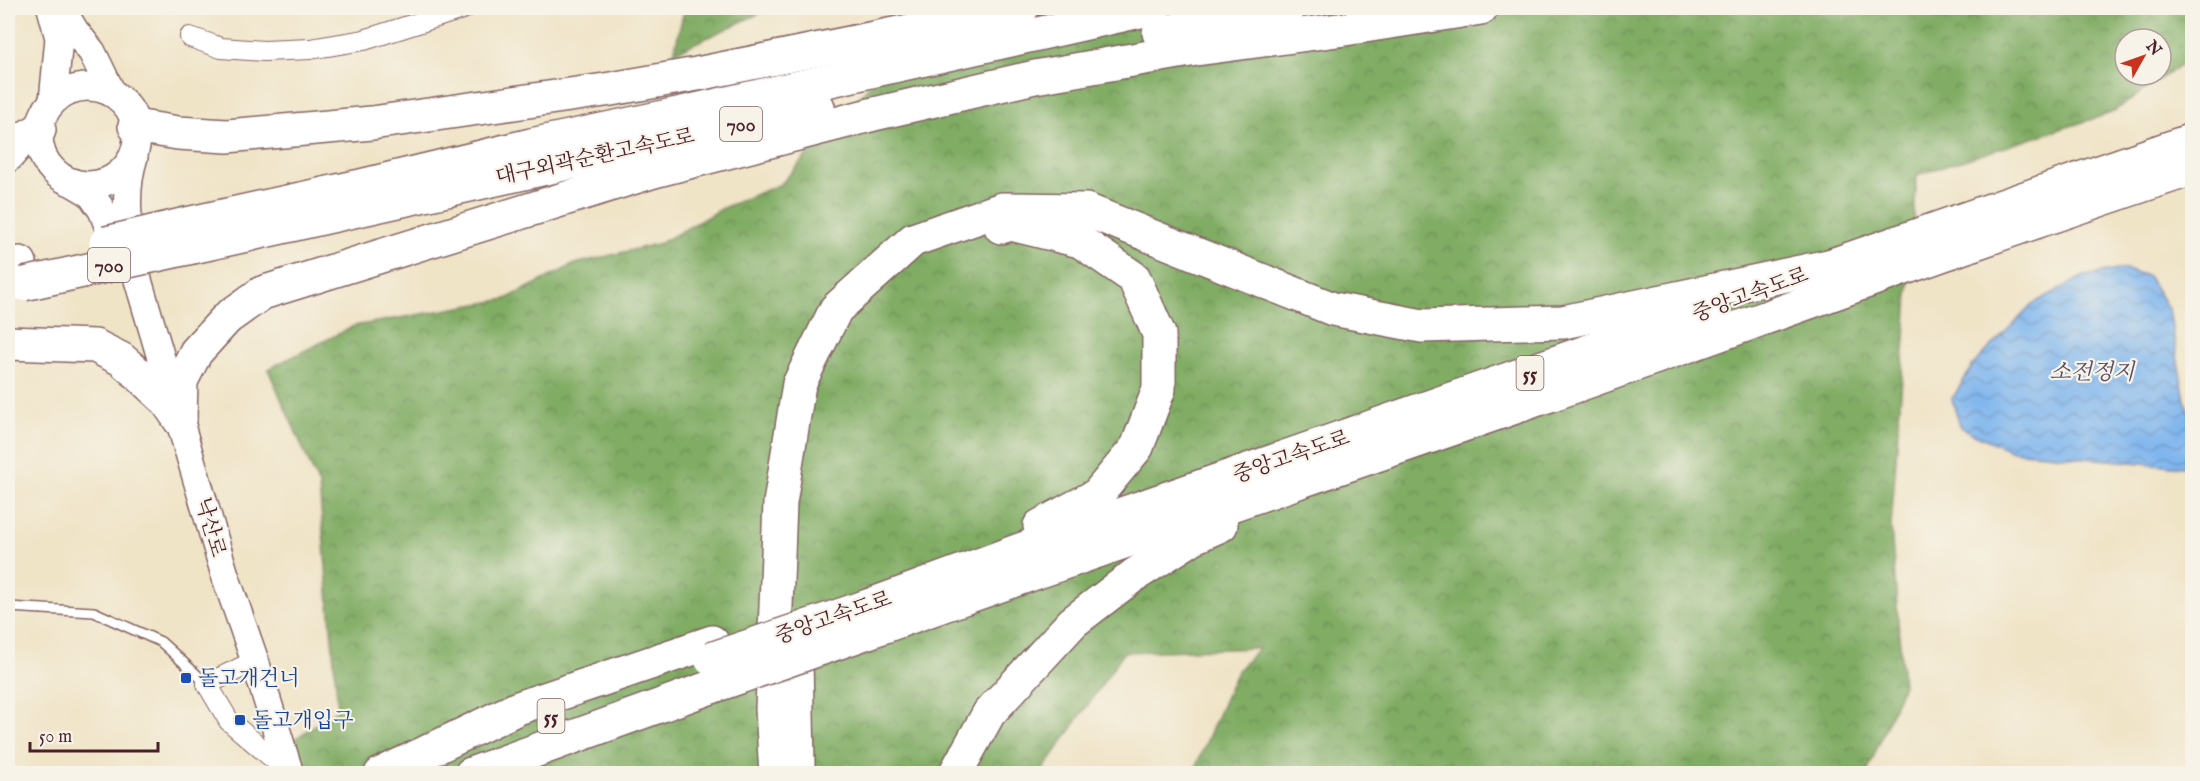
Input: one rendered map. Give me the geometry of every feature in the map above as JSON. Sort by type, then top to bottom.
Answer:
[{"type":"highway","points":[[134,141],[178,133],[227,136],[372,123],[605,90],[697,74],[1022,8]]},
{"type":"highway","name":"대구외곽순환고속도로","points":[[190,236],[360,186],[531,145],[1154,8]]},
{"type":"highway","name":"대구외곽순환고속도로","points":[[15,275],[1030,59],[1289,8]]},
{"type":"highway","points":[[180,420],[182,381],[196,352],[227,318],[262,293],[654,171],[874,114],[1047,75],[1196,49],[1481,8]]},
{"type":"highway","points":[[8,155],[46,116]]},
{"type":"highway","name":"중앙고속도로","points":[[391,774],[866,609],[1050,539],[2193,140]]},
{"type":"highway","name":"중앙고속도로","points":[[866,609],[1401,446],[2049,216],[2193,169]]},
{"type":"highway","points":[[776,774],[772,709],[780,503],[799,384],[836,309],[913,240],[1002,209],[1086,210],[1333,309],[1422,326],[1563,322],[1829,266]]},
{"type":"highway","points":[[799,774],[796,710],[797,498],[819,384],[852,321],[924,252],[1011,224],[1080,241],[1134,278],[1159,334],[1159,389],[1137,447],[1097,495],[1030,531],[866,609]]},
{"type":"highway","points":[[8,343],[95,346],[129,365],[166,400],[180,420]]},
{"type":"highway","points":[[955,774],[989,712],[1073,622],[1132,576],[1194,537],[1401,446]]},
{"type":"highway","points":[[381,774],[518,708],[712,662]]},
{"type":"highway","name":"중앙고속도로","points":[[471,774],[712,662]]},
{"type":"main road","points":[[51,8],[59,38],[40,147],[47,162],[58,175],[90,193],[102,210],[113,238],[138,280]]},
{"type":"main road","points":[[61,8],[75,31],[92,52],[111,91]]},
{"type":"main road","points":[[46,116],[65,92],[80,86],[95,86],[111,91],[124,100],[134,141],[127,186],[127,207],[128,233],[138,280]]},
{"type":"main road","points":[[73,183],[90,186],[106,183],[121,174],[134,141]]},
{"type":"main road","name":"낙산로","points":[[138,280],[225,575],[290,773]]},
{"type":"street","points":[[190,38],[221,48],[264,51],[310,49],[364,40],[465,8]]},
{"type":"street","points":[[255,661],[207,684],[229,721],[290,773]]},
{"type":"lane","points":[[8,607],[94,612],[161,642],[207,684]]},
{"type":"green space","points":[[689,8],[2192,8],[2192,57],[2173,70],[2173,27],[2113,27],[2113,87],[2149,87],[2111,113],[1917,175],[1891,527],[1903,685],[1867,773],[1193,773],[1237,671],[1259,648],[1124,652],[1041,773],[279,773],[292,741],[338,709],[319,485],[268,369],[354,326],[506,299],[575,264],[661,243],[723,208],[781,184],[938,9],[769,9],[674,53],[684,10]]},
{"type":"water","name":"소전정지","points":[[2122,269],[2148,276],[2169,310],[2185,400],[2192,420],[2192,457],[2184,467],[2012,451],[1961,428],[1952,399],[1973,365],[2034,303],[2084,276]]},
{"type":"place","name":"돌고개건너","points":[[186,678]]},
{"type":"place","name":"돌고개입구","points":[[240,720]]}]
